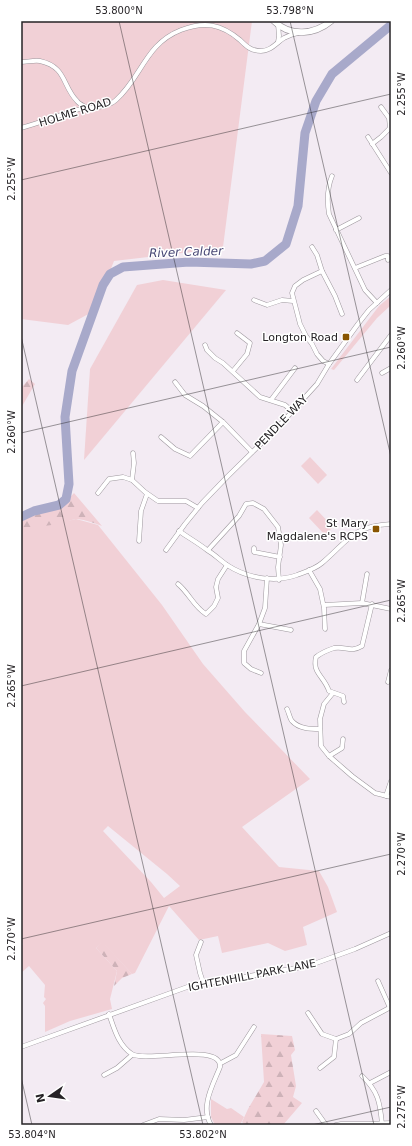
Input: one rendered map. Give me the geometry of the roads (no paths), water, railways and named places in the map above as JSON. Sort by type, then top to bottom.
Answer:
[{"type":"main road","points":[[276,23],[289,30],[300,32],[312,31],[331,21]]},
{"type":"street","points":[[276,23],[279,30],[278,42]]},
{"type":"street","name":"HOLME ROAD","points":[[21,128],[115,101],[130,84],[150,53],[160,42],[172,34],[186,28],[202,25],[219,26],[230,32],[249,49],[261,52],[270,49],[278,42],[291,35],[300,32]]},
{"type":"street","points":[[21,62],[39,61],[56,67],[77,102],[87,108]]},
{"type":"street","points":[[372,144],[382,137],[390,128],[389,118],[381,107]]},
{"type":"street","points":[[368,137],[391,173]]},
{"type":"street","points":[[332,176],[329,183],[327,203],[328,214],[365,290],[377,303]]},
{"type":"street","points":[[336,230],[359,218]]},
{"type":"street","points":[[312,247],[317,255],[322,271],[332,289],[342,314]]},
{"type":"street","points":[[355,268],[385,256],[388,256],[388,260]]},
{"type":"street","points":[[322,271],[303,280],[295,286],[292,293],[300,324],[306,336],[317,354],[323,361],[329,364]]},
{"type":"street","name":"PENDLE WAY","points":[[166,550],[198,508],[278,427],[317,384],[329,364],[358,324],[391,290]]},
{"type":"street","points":[[254,300],[267,305],[282,300],[293,301]]},
{"type":"street","points":[[233,371],[247,354],[250,343],[237,333]]},
{"type":"street","points":[[356,380],[391,336]]},
{"type":"street","points":[[205,345],[207,350],[215,358],[233,371],[260,396],[284,405],[292,411]]},
{"type":"street","points":[[271,400],[295,368]]},
{"type":"street","points":[[382,373],[391,368]]},
{"type":"street","points":[[175,382],[185,395],[203,406],[224,424],[252,452]]},
{"type":"street","points":[[161,437],[175,449],[190,456],[224,424]]},
{"type":"street","points":[[132,480],[134,463],[133,453]]},
{"type":"street","points":[[98,493],[109,479],[123,477],[132,480],[147,494],[158,501],[186,501],[198,508]]},
{"type":"street","points":[[139,541],[141,511],[147,494]]},
{"type":"street","points":[[208,550],[239,516],[246,504],[253,503],[264,508],[278,527],[281,544],[278,580]]},
{"type":"street","points":[[179,531],[208,550],[227,565],[255,577],[278,580],[289,578],[321,564],[335,549],[356,532],[373,526],[391,524]]},
{"type":"street","points":[[254,548],[254,552],[280,557]]},
{"type":"street","points":[[178,584],[186,590],[199,610],[206,614],[214,606],[218,598],[216,586],[218,579],[227,565]]},
{"type":"street","points":[[309,570],[320,589],[324,605],[325,629]]},
{"type":"street","points":[[362,603],[367,574]]},
{"type":"street","points":[[261,673],[251,669],[244,663],[244,651],[259,624],[265,608],[267,578]]},
{"type":"street","points":[[324,605],[362,603],[391,609]]},
{"type":"street","points":[[344,702],[343,696],[329,691],[324,679],[316,672],[316,657],[335,648],[355,650],[362,646],[372,604]]},
{"type":"street","points":[[259,624],[291,630]]},
{"type":"street","points":[[388,682],[391,673]]},
{"type":"street","points":[[333,693],[324,704],[320,719],[321,746],[329,756],[375,793],[389,796],[391,781]]},
{"type":"street","points":[[287,709],[292,721],[300,726],[309,729],[320,729]]},
{"type":"street","points":[[329,756],[342,748],[343,739]]},
{"type":"street","name":"IGHTENHILL PARK LANE","points":[[21,1047],[190,986],[203,982],[308,966],[355,949],[391,933]]},
{"type":"street","points":[[201,942],[196,955],[203,982]]},
{"type":"street","points":[[308,1013],[322,1034],[336,1039],[349,1034],[361,1023],[390,1008],[378,981]]},
{"type":"street","points":[[109,1014],[116,1034],[124,1047],[132,1055],[210,1055],[221,1063]]},
{"type":"street","points":[[211,1125],[208,1117],[208,1100],[221,1063],[236,1055],[254,1027]]},
{"type":"street","points":[[320,1068],[334,1057],[336,1039]]},
{"type":"street","points":[[104,1075],[117,1068],[132,1055]]},
{"type":"street","points":[[370,1083],[391,1072]]},
{"type":"street","points":[[362,1076],[370,1083],[377,1095],[382,1124]]},
{"type":"street","points":[[316,1111],[326,1125]]},
{"type":"street","points":[[143,1125],[159,1119],[184,1120],[208,1117]]},
{"type":"street","points":[[336,1125],[391,1123]]},
{"type":"waterway","name":"River Calder","points":[[21,517],[34,511],[59,505],[66,499],[69,484],[65,417],[72,371],[103,285],[110,274],[123,267],[189,262],[251,264],[265,261],[286,244],[298,206],[305,133],[316,101],[332,74],[391,25]]},
{"type":"place","name":"Longton Road","points":[[346,337]]},
{"type":"place","name":"St Mary Magdalene's RCPS","points":[[376,529]]}]
